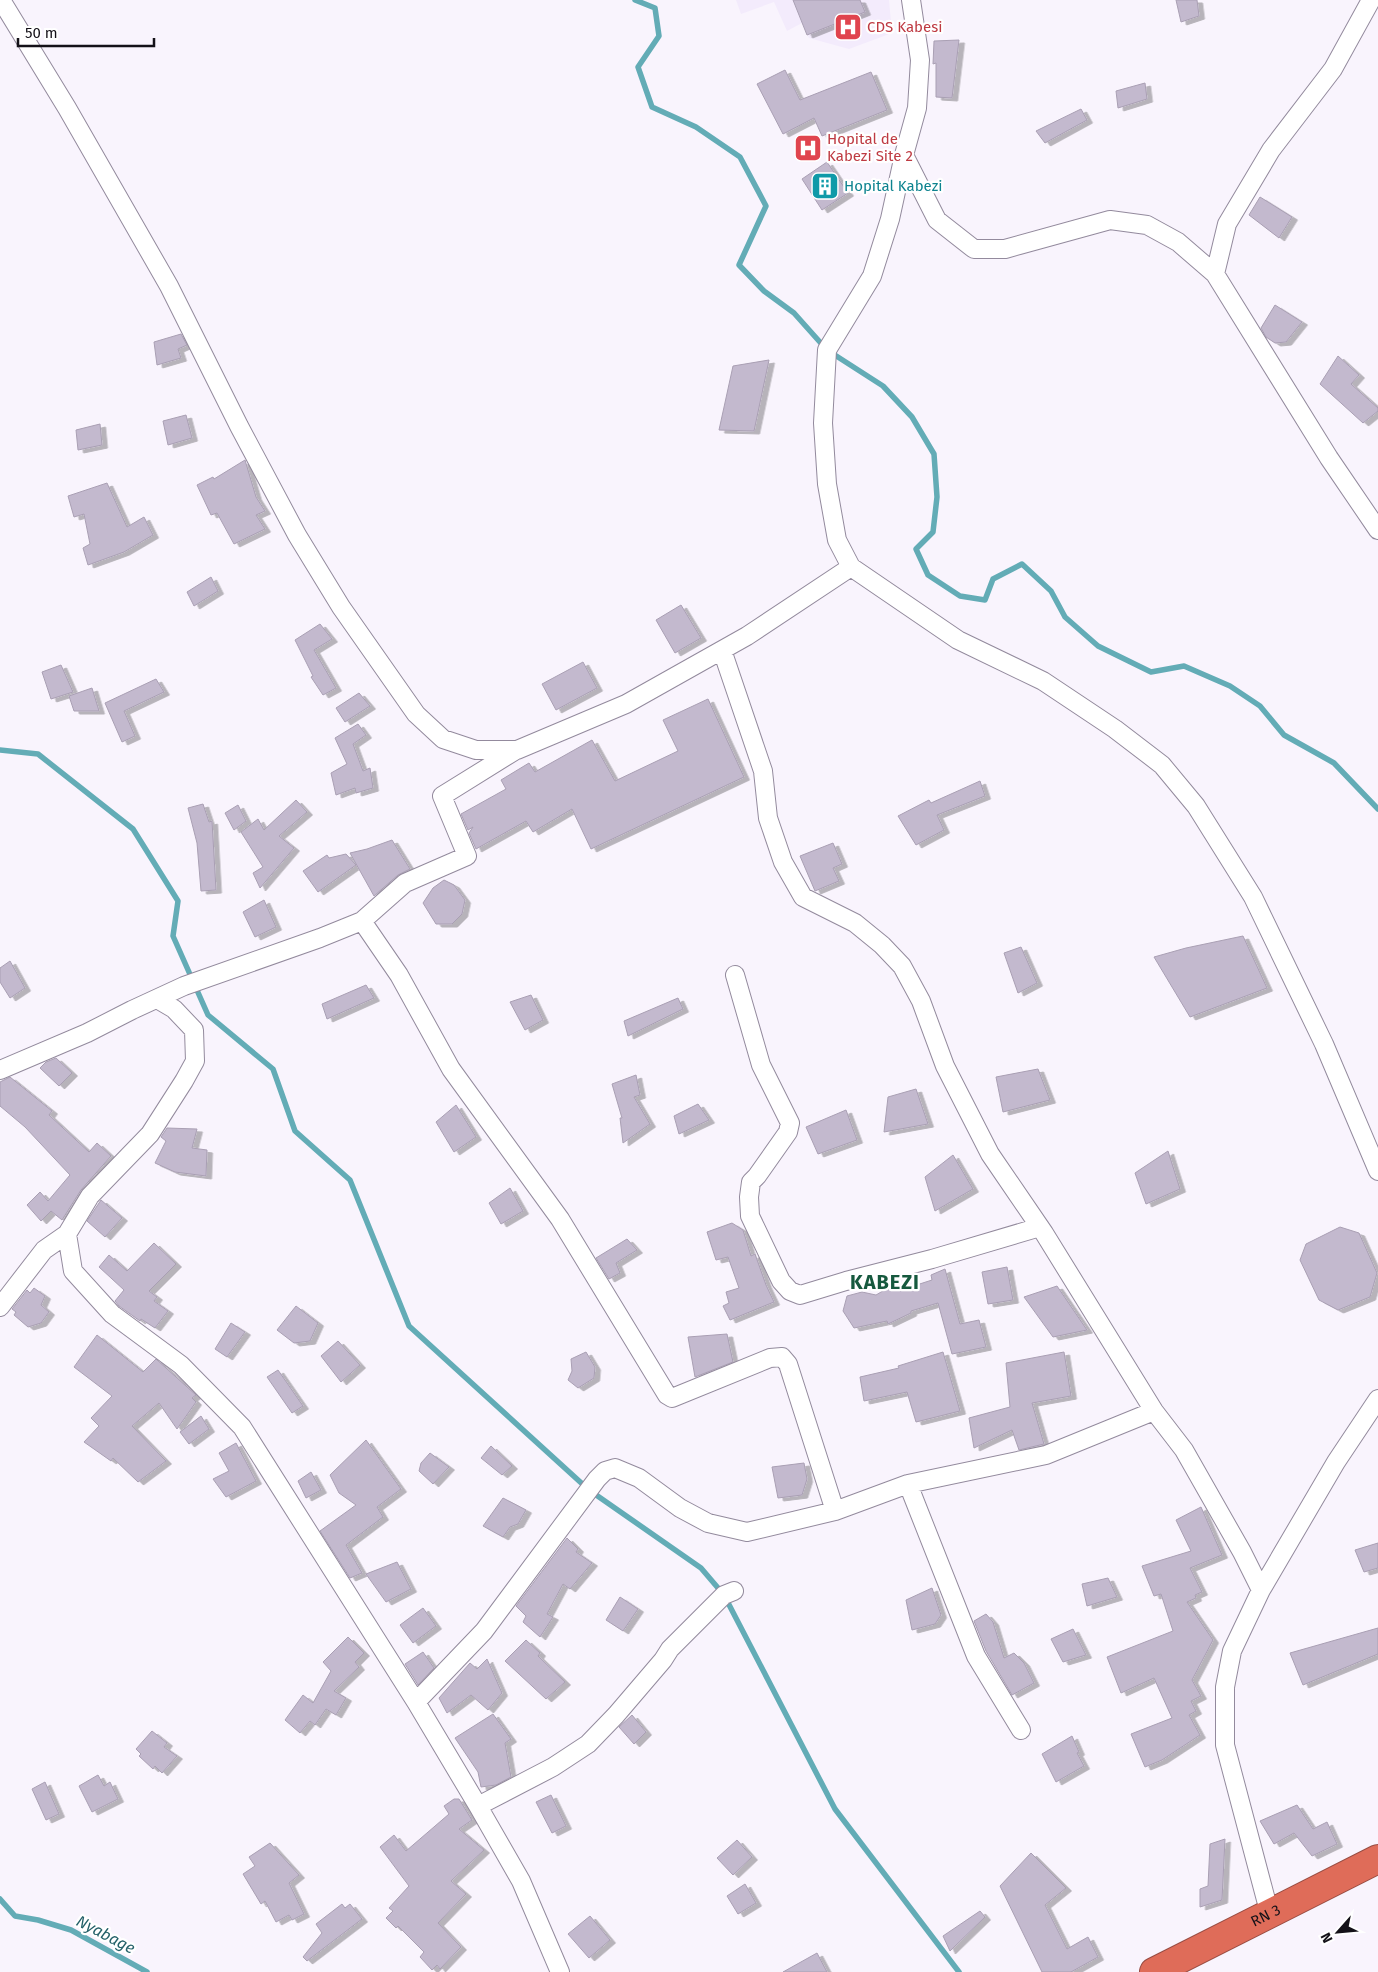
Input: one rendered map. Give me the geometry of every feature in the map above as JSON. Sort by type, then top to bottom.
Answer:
[{"type":"highway","name":"RN 3","points":[[1154,1972],[1378,1859]]},
{"type":"street","points":[[911,0],[920,60],[917,108],[904,155],[890,219],[872,276],[827,350],[822,423],[827,484],[837,540],[851,567],[958,640],[1043,681],[1115,729],[1162,765],[1196,806],[1253,897],[1324,1044],[1378,1171]]},
{"type":"street","points":[[1215,274],[1227,224],[1271,150],[1333,68],[1371,0]]},
{"type":"street","points":[[4,10],[67,108],[169,286],[239,426],[297,535],[341,607],[416,714],[443,739],[476,750],[517,750]]},
{"type":"street","points":[[904,155],[937,220],[974,249],[1004,249],[1110,220],[1147,225],[1178,242],[1215,274],[1329,458],[1378,530]]},
{"type":"street","points":[[0,1070],[87,1033],[184,986],[320,938],[362,921],[405,883],[467,856],[442,796],[517,750],[626,704],[747,636],[851,567]]},
{"type":"street","points":[[722,650],[763,771],[768,818],[783,862],[803,896],[855,923],[882,945],[902,966],[921,1001],[944,1066],[990,1154],[1040,1227],[1154,1411],[1184,1450],[1242,1552],[1261,1590]]},
{"type":"street","points":[[362,921],[399,976],[451,1069],[560,1219],[666,1395],[672,1398],[770,1358],[782,1357],[788,1364],[835,1510]]},
{"type":"street","points":[[734,974],[761,1065],[790,1123],[788,1132],[751,1182],[748,1197],[750,1216],[781,1281],[790,1292],[800,1295],[1040,1227]]},
{"type":"street","points":[[0,1307],[44,1250],[67,1234],[90,1196],[150,1134],[195,1061],[194,1030],[174,1009],[157,999]]},
{"type":"street","points":[[67,1234],[73,1271],[112,1314],[180,1365],[212,1394],[242,1427],[416,1702],[478,1806],[521,1881],[560,1972]]},
{"type":"street","points":[[1270,1915],[1225,1745],[1225,1687],[1232,1651],[1261,1590],[1336,1462],[1378,1400]]},
{"type":"street","points":[[416,1702],[484,1631],[597,1479],[610,1469],[615,1468],[639,1478],[680,1508],[708,1523],[747,1532],[835,1510],[908,1484],[1046,1455],[1154,1411]]},
{"type":"street","points":[[908,1484],[976,1656],[1020,1730]]},
{"type":"street","points":[[478,1806],[553,1767],[588,1744],[634,1694],[670,1649],[724,1595],[734,1591]]},
{"type":"shaded area","name":"CDS Kabesi","points":[[736,0],[889,0],[892,33],[849,49],[809,38],[802,23],[787,31],[774,2],[741,14]]},
{"type":"building","points":[[793,0],[860,0],[865,12],[807,35]]},
{"type":"building","points":[[1176,0],[1197,0],[1199,16],[1181,22]]},
{"type":"building","points":[[959,40],[952,98],[936,97],[936,63],[933,64],[934,41]]},
{"type":"building","points":[[785,70],[800,100],[871,72],[887,110],[822,136],[814,118],[783,134],[757,84]]},
{"type":"building","points":[[1145,83],[1147,99],[1118,108],[1116,91]]},
{"type":"building","points":[[1081,109],[1087,120],[1045,143],[1036,131]]},
{"type":"building","name":"Hopital Kabezi","points":[[827,162],[848,193],[822,210],[802,179]]},
{"type":"building","points":[[1260,197],[1292,217],[1279,238],[1249,215]]},
{"type":"building","points":[[1275,305],[1302,322],[1286,342],[1275,343],[1266,337],[1261,328]]},
{"type":"building","points":[[181,334],[187,345],[178,349],[181,358],[157,365],[154,342]]},
{"type":"building","points":[[1338,356],[1359,375],[1351,384],[1378,408],[1378,411],[1363,423],[1320,384]]},
{"type":"building","points":[[769,360],[754,431],[719,430],[733,366]]},
{"type":"building","points":[[186,415],[192,438],[168,445],[163,421]]},
{"type":"building","points":[[100,424],[102,445],[78,450],[76,430]]},
{"type":"building","points":[[245,460],[256,497],[265,511],[256,515],[265,529],[234,544],[217,513],[211,515],[197,485],[213,477],[214,479]]},
{"type":"building","points":[[107,483],[127,527],[144,517],[153,535],[124,552],[88,565],[83,548],[90,544],[84,514],[74,517],[68,496]]},
{"type":"building","points":[[211,577],[218,591],[194,606],[187,592]]},
{"type":"building","points":[[681,605],[701,638],[675,653],[656,620]]},
{"type":"building","points":[[320,624],[332,639],[314,650],[336,688],[323,695],[311,677],[313,676],[295,640]]},
{"type":"building","points":[[583,662],[597,688],[556,710],[542,684]]},
{"type":"building","points":[[61,665],[73,692],[51,699],[42,672]]},
{"type":"building","points":[[156,679],[164,692],[124,711],[135,736],[122,742],[105,703]]},
{"type":"building","points":[[92,688],[99,711],[74,711],[69,696]]},
{"type":"building","points":[[359,693],[370,706],[345,722],[336,708]]},
{"type":"building","points":[[708,699],[744,777],[591,849],[572,809],[533,832],[526,821],[476,849],[469,833],[473,827],[468,830],[461,814],[506,789],[501,780],[529,763],[535,772],[592,740],[615,781],[678,751],[663,720]]},
{"type":"building","points":[[358,724],[366,735],[353,744],[363,771],[370,768],[373,788],[356,793],[355,788],[336,795],[331,773],[347,764],[335,738]]},
{"type":"building","points":[[980,781],[985,796],[937,815],[944,830],[916,845],[898,816],[929,800],[931,803]]},
{"type":"building","points":[[296,800],[307,812],[279,836],[294,848],[260,888],[253,873],[263,867],[241,832],[258,819],[264,830]]},
{"type":"building","points":[[203,804],[209,822],[212,821],[216,890],[201,891],[197,843],[188,808]]},
{"type":"building","points":[[238,805],[246,821],[234,830],[225,813]]},
{"type":"building","points":[[392,840],[410,869],[398,875],[374,896],[350,853]]},
{"type":"building","points":[[833,843],[842,864],[833,868],[839,881],[815,891],[800,856]]},
{"type":"building","points":[[346,854],[356,865],[318,892],[303,871],[327,855],[329,858]]},
{"type":"building","points":[[444,880],[454,885],[465,900],[462,914],[452,924],[436,924],[423,903],[433,888]]},
{"type":"building","points":[[264,900],[276,927],[255,937],[243,912]]},
{"type":"building","points":[[1243,936],[1267,988],[1190,1017],[1154,957]]},
{"type":"building","points":[[1021,947],[1037,983],[1018,993],[1004,953]]},
{"type":"building","points":[[10,961],[25,988],[10,998],[0,982],[0,968]]},
{"type":"building","points":[[366,985],[374,998],[327,1019],[322,1004]]},
{"type":"building","points":[[531,995],[543,1020],[525,1030],[510,1002]]},
{"type":"building","points":[[678,998],[683,1009],[628,1036],[624,1021]]},
{"type":"building","points":[[56,1058],[72,1073],[59,1086],[40,1068],[46,1062]]},
{"type":"building","points":[[1038,1069],[1050,1100],[1003,1112],[996,1077]]},
{"type":"building","points":[[636,1075],[640,1095],[634,1097],[650,1124],[623,1143],[620,1118],[622,1118],[612,1084]]},
{"type":"building","points":[[10,1077],[52,1111],[49,1115],[89,1152],[97,1143],[111,1156],[81,1190],[62,1220],[51,1211],[41,1221],[27,1205],[40,1192],[48,1201],[70,1175],[25,1127],[0,1106],[0,1082]]},
{"type":"building","points":[[916,1089],[928,1124],[884,1132],[888,1097]]},
{"type":"building","points":[[698,1104],[709,1120],[679,1134],[674,1116]]},
{"type":"building","points":[[456,1105],[476,1137],[454,1152],[436,1122]]},
{"type":"building","points":[[846,1110],[857,1140],[818,1154],[806,1127]]},
{"type":"building","points":[[167,1128],[197,1129],[192,1148],[207,1150],[206,1176],[175,1172],[155,1163],[166,1141],[161,1137]]},
{"type":"building","points":[[1168,1151],[1180,1189],[1146,1204],[1135,1173]]},
{"type":"building","points":[[953,1155],[973,1189],[935,1211],[925,1177]]},
{"type":"building","points":[[510,1188],[523,1211],[501,1224],[489,1203]]},
{"type":"building","points":[[101,1200],[122,1218],[105,1237],[87,1221]]},
{"type":"building","points":[[732,1223],[743,1230],[751,1256],[755,1254],[774,1302],[730,1320],[723,1306],[729,1303],[726,1292],[739,1288],[728,1257],[716,1260],[707,1232]]},
{"type":"building","points":[[1340,1227],[1359,1233],[1377,1273],[1370,1297],[1338,1310],[1319,1300],[1300,1260],[1306,1244]]},
{"type":"building","points":[[627,1239],[637,1250],[616,1263],[620,1273],[609,1279],[596,1258]]},
{"type":"building","points":[[154,1243],[176,1264],[149,1291],[157,1297],[154,1301],[168,1311],[155,1328],[141,1319],[140,1321],[119,1306],[115,1301],[124,1290],[99,1267],[109,1255],[127,1271]]},
{"type":"building","points":[[1007,1267],[1013,1300],[988,1304],[982,1272]]},
{"type":"building","points":[[945,1269],[960,1324],[979,1320],[986,1347],[952,1354],[938,1303],[911,1311],[911,1313],[888,1324],[887,1321],[854,1328],[843,1311],[847,1296],[862,1292],[876,1295],[893,1285],[901,1290],[932,1280],[931,1275]]},
{"type":"building","points":[[1057,1286],[1087,1330],[1053,1337],[1024,1297]]},
{"type":"building","points":[[34,1288],[45,1296],[41,1305],[49,1312],[41,1323],[28,1327],[14,1315],[16,1312],[12,1309],[27,1290],[30,1293]]},
{"type":"building","points":[[296,1306],[318,1323],[310,1341],[294,1343],[277,1330]]},
{"type":"building","points":[[231,1323],[245,1332],[227,1357],[215,1349]]},
{"type":"building","points":[[727,1334],[733,1362],[695,1377],[688,1337]]},
{"type":"building","points":[[97,1335],[143,1372],[156,1359],[196,1395],[192,1398],[196,1402],[177,1429],[159,1403],[132,1426],[166,1461],[138,1482],[113,1458],[111,1461],[84,1442],[99,1426],[91,1418],[112,1396],[74,1367]]},
{"type":"building","points":[[338,1341],[360,1365],[341,1382],[321,1356]]},
{"type":"building","points":[[586,1352],[595,1367],[594,1378],[578,1388],[568,1380],[572,1371],[571,1359]]},
{"type":"building","points":[[943,1352],[960,1411],[916,1422],[907,1392],[864,1401],[860,1377],[899,1368],[898,1366]]},
{"type":"building","points":[[1064,1352],[1071,1396],[1032,1403],[1044,1444],[1019,1450],[1012,1430],[974,1448],[969,1418],[1010,1407],[1006,1363]]},
{"type":"building","points":[[278,1370],[303,1406],[292,1413],[267,1377]]},
{"type":"building","points":[[201,1416],[209,1429],[189,1444],[180,1432]]},
{"type":"building","points":[[366,1440],[401,1489],[377,1507],[383,1517],[346,1545],[362,1573],[350,1578],[320,1531],[356,1505],[339,1493],[330,1475]]},
{"type":"building","points":[[236,1443],[256,1481],[226,1497],[213,1479],[229,1471],[219,1453]]},
{"type":"building","points":[[491,1446],[512,1466],[502,1475],[481,1458]]},
{"type":"building","points":[[430,1453],[449,1467],[433,1484],[419,1471],[421,1463]]},
{"type":"building","points":[[804,1463],[807,1479],[802,1495],[778,1498],[772,1467]]},
{"type":"building","points":[[311,1472],[321,1490],[306,1498],[298,1481]]},
{"type":"building","points":[[503,1498],[526,1510],[518,1524],[510,1527],[503,1537],[483,1526]]},
{"type":"building","points":[[1201,1507],[1222,1555],[1190,1568],[1202,1592],[1195,1595],[1196,1598],[1187,1602],[1213,1640],[1192,1680],[1201,1696],[1191,1701],[1196,1711],[1189,1715],[1200,1735],[1162,1760],[1145,1767],[1131,1734],[1172,1718],[1154,1678],[1121,1693],[1107,1657],[1173,1631],[1161,1594],[1154,1596],[1142,1566],[1191,1551],[1176,1520]]},
{"type":"building","points":[[567,1538],[578,1549],[576,1552],[592,1563],[570,1589],[563,1584],[547,1614],[553,1617],[540,1637],[523,1622],[526,1616],[516,1606]]},
{"type":"building","points":[[1378,1543],[1378,1568],[1364,1572],[1355,1550]]},
{"type":"building","points":[[397,1562],[411,1589],[386,1602],[366,1574]]},
{"type":"building","points":[[1108,1578],[1117,1597],[1087,1606],[1082,1584]]},
{"type":"building","points":[[932,1588],[941,1615],[935,1624],[912,1630],[906,1600]]},
{"type":"building","points":[[620,1597],[638,1609],[623,1631],[606,1620]]},
{"type":"building","points":[[423,1608],[436,1626],[413,1643],[400,1625]]},
{"type":"building","points":[[986,1614],[993,1622],[1004,1658],[1014,1653],[1024,1663],[1034,1683],[1012,1695],[986,1651],[974,1621]]},
{"type":"building","points":[[1378,1628],[1378,1654],[1303,1685],[1290,1653]]},
{"type":"building","points":[[1073,1629],[1086,1655],[1063,1662],[1051,1639]]},
{"type":"building","points":[[348,1637],[364,1653],[355,1662],[359,1667],[334,1691],[346,1698],[336,1715],[326,1709],[315,1725],[310,1721],[300,1733],[285,1720],[303,1695],[313,1703],[331,1671],[323,1662]]},
{"type":"building","points":[[526,1640],[540,1653],[538,1656],[565,1682],[546,1699],[505,1661]]},
{"type":"building","points":[[423,1652],[434,1668],[418,1685],[405,1664]]},
{"type":"building","points":[[487,1659],[502,1693],[488,1710],[471,1695],[447,1713],[439,1698],[470,1663],[477,1669]]},
{"type":"building","points":[[493,1714],[511,1739],[505,1743],[511,1777],[496,1785],[481,1787],[478,1772],[455,1738]]},
{"type":"building","points":[[632,1715],[646,1732],[634,1744],[619,1727]]},
{"type":"building","points":[[152,1731],[167,1743],[164,1747],[177,1756],[162,1773],[155,1766],[153,1769],[139,1756],[141,1754],[136,1749]]},
{"type":"building","points":[[1072,1736],[1079,1752],[1077,1753],[1084,1766],[1056,1782],[1042,1754]]},
{"type":"building","points":[[98,1775],[104,1786],[110,1782],[118,1799],[92,1812],[79,1786]]},
{"type":"building","points":[[45,1782],[59,1814],[46,1820],[32,1789]]},
{"type":"building","points":[[551,1795],[566,1826],[552,1833],[536,1802]]},
{"type":"building","points":[[454,1799],[459,1799],[472,1820],[459,1829],[484,1850],[451,1881],[466,1894],[438,1923],[461,1947],[440,1969],[437,1965],[432,1970],[420,1957],[424,1952],[398,1926],[396,1928],[386,1918],[393,1911],[389,1908],[409,1886],[380,1847],[394,1835],[406,1851],[449,1814],[444,1806]]},
{"type":"building","points":[[1297,1805],[1313,1829],[1327,1822],[1337,1844],[1312,1856],[1294,1833],[1274,1844],[1260,1821]]},
{"type":"building","points":[[1225,1839],[1222,1900],[1200,1907],[1200,1889],[1208,1886],[1210,1844]]},
{"type":"building","points":[[737,1840],[752,1857],[733,1875],[717,1858]]},
{"type":"building","points":[[270,1843],[299,1875],[289,1883],[304,1914],[292,1920],[289,1915],[276,1922],[265,1901],[261,1904],[243,1874],[255,1866],[249,1857]]},
{"type":"building","points":[[1031,1853],[1066,1888],[1045,1905],[1067,1949],[1088,1937],[1098,1957],[1071,1972],[1042,1972],[1000,1886]]},
{"type":"building","points":[[745,1884],[756,1903],[738,1914],[727,1896]]},
{"type":"building","points":[[342,1904],[345,1908],[350,1904],[362,1919],[307,1961],[303,1957],[322,1933],[316,1924]]},
{"type":"building","points":[[980,1911],[985,1917],[950,1951],[943,1936]]},
{"type":"building","points":[[590,1916],[610,1940],[589,1958],[568,1934]]},
{"type":"building","points":[[817,1953],[827,1972],[783,1972]]},
{"type":"waterway","points":[[635,0],[655,8],[659,36],[638,67],[652,107],[696,127],[740,157],[766,206],[739,265],[764,291],[794,313],[827,350],[883,386],[912,417],[934,454],[937,497],[933,532],[916,549],[928,575],[960,596],[985,600],[993,579],[1022,564],[1051,591],[1065,617],[1098,646],[1151,672],[1184,666],[1230,686],[1260,706],[1284,735],[1334,763],[1378,809]]},
{"type":"waterway","points":[[0,750],[38,754],[133,829],[178,901],[173,936],[208,1015],[273,1069],[295,1131],[350,1180],[409,1326],[589,1490],[701,1568],[724,1595],[835,1809],[959,1972]]},
{"type":"waterway","name":"Nyabage","points":[[0,1899],[15,1916],[38,1920],[71,1930],[147,1972]]},
{"type":"place","name":"CDS Kabesi","points":[[848,27]]},
{"type":"place","name":"Hopital de Kabezi Site 2","points":[[808,148]]},
{"type":"place","name":"Hopital Kabezi","points":[[825,186]]},
{"type":"district","name":"KABEZI","points":[[885,1282]]}]
